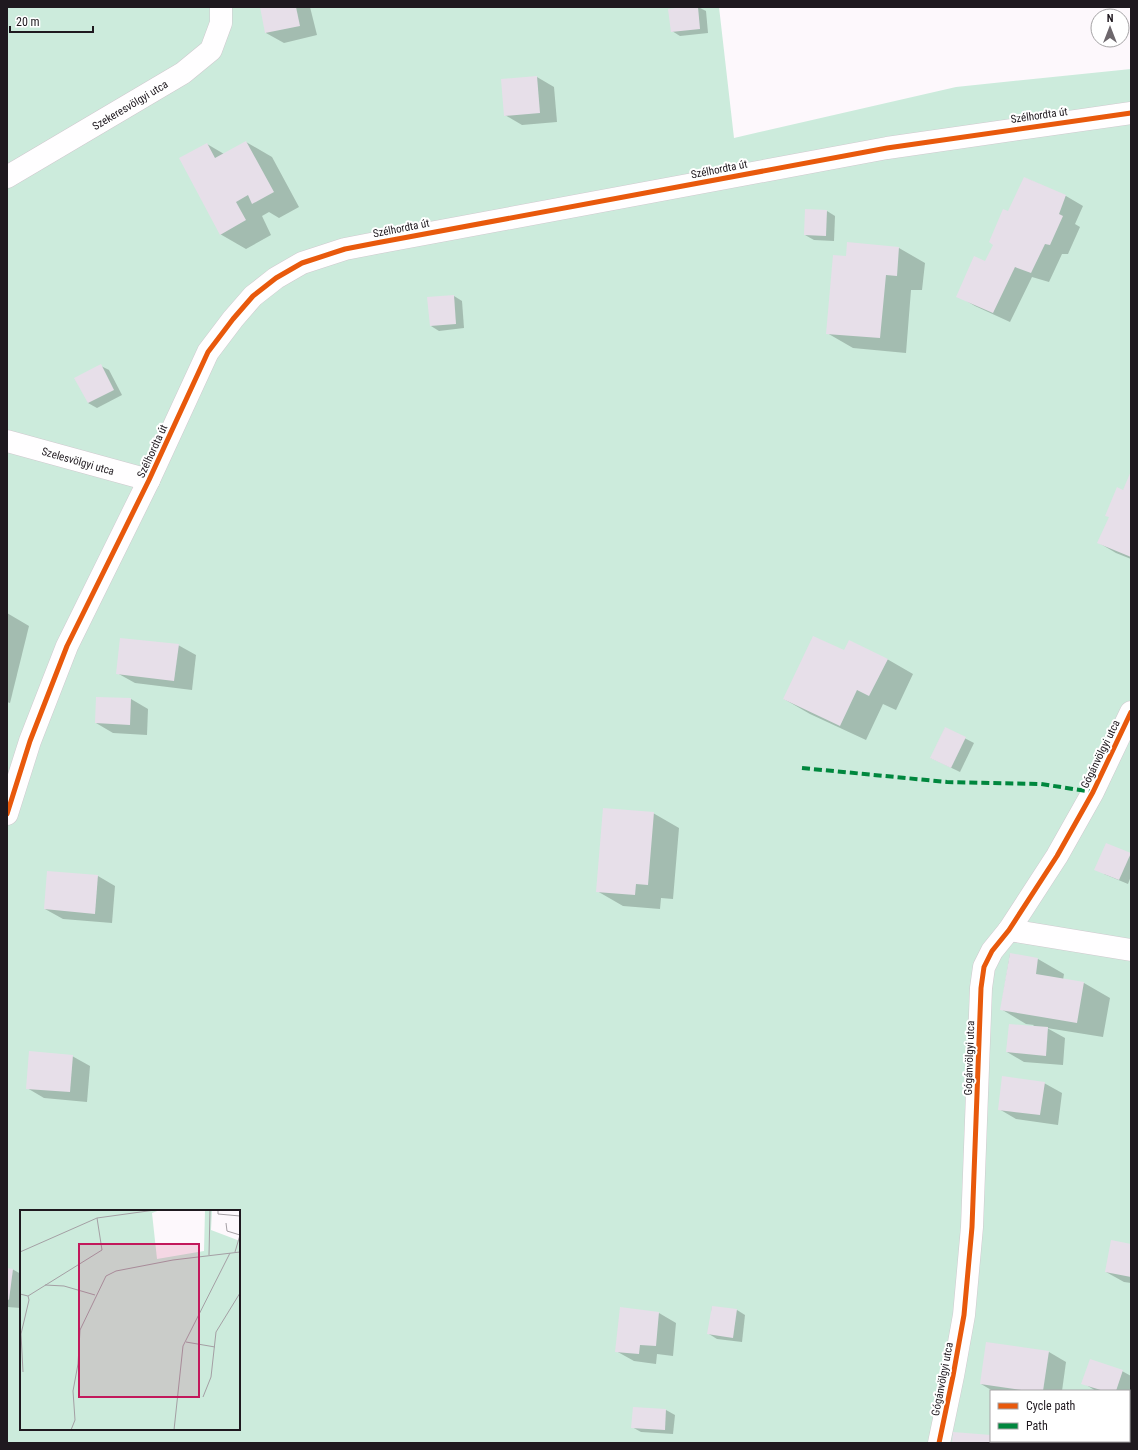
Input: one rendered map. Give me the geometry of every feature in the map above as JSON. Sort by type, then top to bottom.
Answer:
[{"type":"street","name":"Szekeresvölgyi utca","points":[[7,177],[183,73],[211,50],[221,22],[220,7]]},
{"type":"street","name":"Szélhordta út","points":[[7,814],[30,741],[67,646],[149,480],[208,352],[253,296],[276,278],[302,263],[345,249],[376,243],[879,149],[1131,113]]},
{"type":"street","name":"Szelesvölgyi utca","points":[[7,441],[149,480]]},
{"type":"street","name":"Gógánvölgyi utca","points":[[939,1443],[954,1376],[964,1315],[972,1227],[984,968],[992,951],[1008,930],[1057,856],[1093,792],[1131,712]]},
{"type":"street","points":[[1008,930],[1131,950]]},
{"type":"green space","points":[[7,7],[719,7],[734,138],[956,87],[1131,69],[1131,1443],[7,1443]]},
{"type":"building","points":[[260,7],[296,7],[300,26],[265,33]]},
{"type":"building","points":[[698,7],[700,29],[671,32],[668,9]]},
{"type":"building","points":[[537,76],[540,113],[504,116],[501,79]]},
{"type":"building","points":[[246,141],[274,192],[252,204],[248,195],[236,202],[246,220],[220,235],[179,158],[207,143],[215,158]]},
{"type":"building","points":[[1024,177],[1066,195],[1059,214],[1063,216],[1050,245],[1045,244],[1031,273],[1015,267],[993,313],[956,297],[974,256],[985,261],[993,245],[989,242],[1003,209],[1008,211]]},
{"type":"building","points":[[805,209],[827,210],[826,236],[804,235]]},
{"type":"building","points":[[847,242],[899,247],[897,276],[886,275],[880,338],[826,334],[833,255],[846,256]]},
{"type":"building","points":[[454,295],[456,324],[430,326],[427,297]]},
{"type":"building","points":[[101,364],[114,390],[88,403],[74,378]]},
{"type":"building","points":[[1131,471],[1131,557],[1097,543],[1109,517],[1105,516],[1117,487],[1123,490]]},
{"type":"building","points":[[813,636],[844,650],[849,640],[888,659],[869,696],[857,690],[840,726],[783,699]]},
{"type":"building","points":[[120,638],[179,644],[174,681],[116,674]]},
{"type":"building","points":[[96,697],[131,698],[130,725],[95,723]]},
{"type":"building","points":[[945,727],[966,737],[951,768],[930,758]]},
{"type":"building","points":[[603,808],[654,812],[648,885],[636,884],[635,895],[596,892]]},
{"type":"building","points":[[1106,843],[1131,853],[1119,880],[1094,870]]},
{"type":"building","points":[[47,871],[98,875],[95,914],[44,909]]},
{"type":"building","points":[[1010,953],[1038,958],[1036,974],[1084,982],[1077,1023],[1000,1010]]},
{"type":"building","points":[[1009,1024],[1048,1027],[1046,1056],[1006,1052]]},
{"type":"building","points":[[29,1051],[73,1055],[70,1092],[26,1089]]},
{"type":"building","points":[[1002,1076],[1045,1082],[1040,1115],[998,1110]]},
{"type":"building","points":[[1111,1240],[1131,1244],[1131,1277],[1105,1272]]},
{"type":"building","points":[[7,1268],[13,1269],[9,1300],[7,1299]]},
{"type":"building","points":[[712,1306],[737,1309],[733,1338],[707,1334]]},
{"type":"building","points":[[620,1307],[659,1312],[656,1346],[640,1345],[639,1354],[615,1352]]},
{"type":"building","points":[[986,1342],[1049,1351],[1043,1390],[1022,1390],[980,1384]]},
{"type":"building","points":[[1090,1359],[1123,1370],[1116,1390],[1101,1390],[1081,1384]]},
{"type":"building","points":[[633,1407],[666,1409],[665,1430],[631,1428]]},
{"type":"building","points":[[953,1432],[990,1435],[990,1442],[996,1442],[996,1443],[952,1443]]},
{"type":"marked path","points":[[802,768],[947,782],[1041,784],[1093,792]]},
{"type":"cycle path","points":[[7,814],[30,741],[67,646],[149,480],[208,352],[253,296],[276,278],[302,263],[345,249],[376,243],[887,148],[1131,113]]},
{"type":"cycle path","points":[[939,1443],[964,1315],[972,1227],[981,988],[984,967],[992,951],[1009,930],[1057,856],[1093,792],[1131,712]]}]
